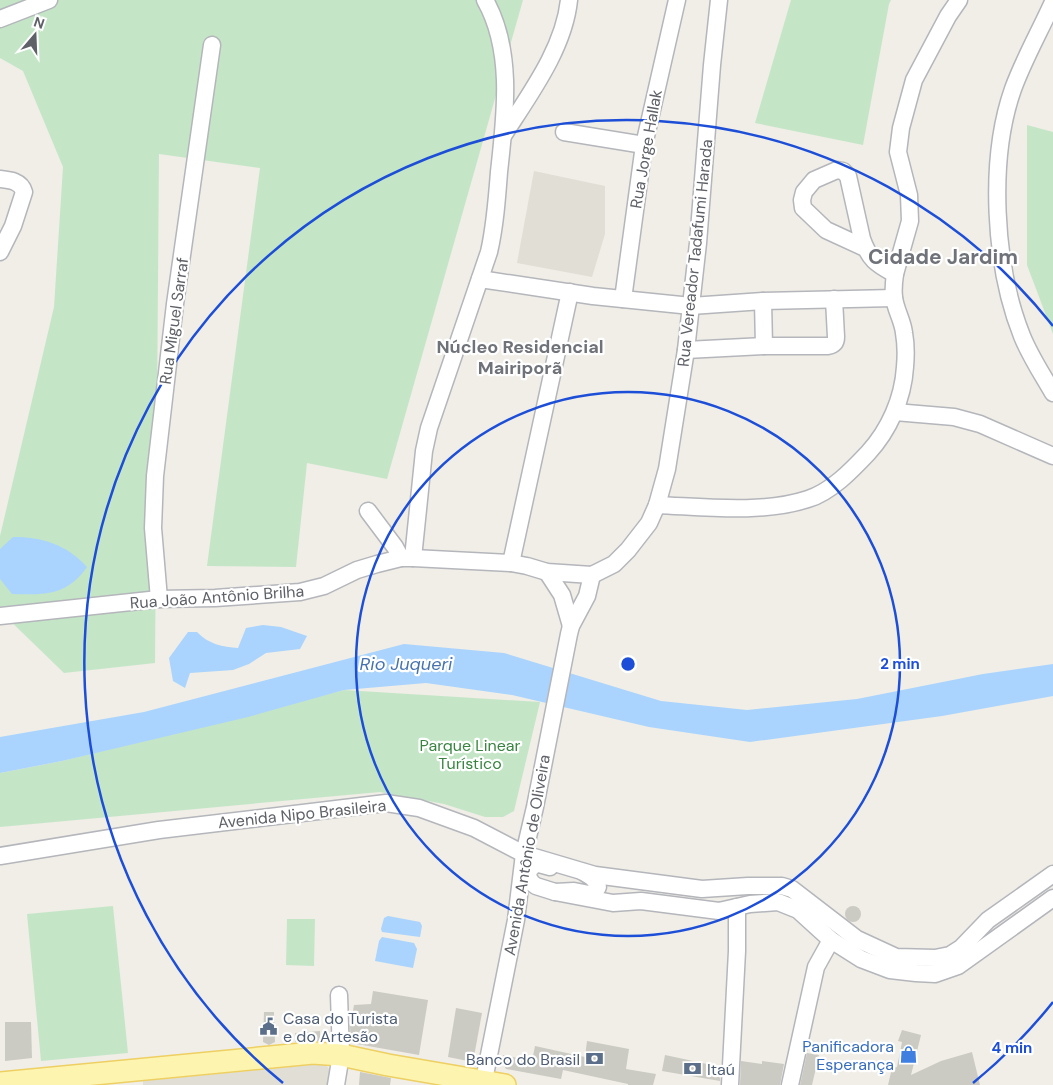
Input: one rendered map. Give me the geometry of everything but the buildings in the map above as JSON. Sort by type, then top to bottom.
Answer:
[{"type":"main road","points":[[0,1084],[312,1053],[341,1055],[483,1083],[505,1085]]},
{"type":"street","points":[[0,19],[49,0]]},
{"type":"street","points":[[407,558],[429,428],[480,279],[494,228],[503,137],[505,73],[497,28],[485,0]]},
{"type":"street","points":[[503,137],[556,49],[569,0]]},
{"type":"street","name":"Rua Jorge Hallak","points":[[623,299],[644,145],[676,0]]},
{"type":"street","name":"Rua Vereador Tadafumi Harada","points":[[592,575],[614,564],[628,550],[649,523],[657,505],[667,469],[691,306],[719,0]]},
{"type":"street","points":[[657,505],[760,507],[810,498],[835,484],[854,468],[878,443],[894,412],[901,393],[905,370],[906,350],[904,333],[894,298],[895,274],[910,222],[909,196],[898,152],[901,128],[914,80],[959,0]]},
{"type":"street","points":[[1053,2],[1013,89],[999,151],[997,199],[1002,257],[1012,307],[1022,337],[1033,360],[1053,393]]},
{"type":"street","name":"Rua Miguel Sarraf","points":[[159,599],[152,528],[155,476],[175,304],[212,45]]},
{"type":"street","points":[[564,132],[644,145]]},
{"type":"street","points":[[865,248],[826,230],[803,208],[804,192],[814,180],[837,170],[843,171],[848,176],[865,248],[879,265],[895,274]]},
{"type":"street","points":[[0,179],[15,182],[20,185],[24,192],[13,226],[0,252]]},
{"type":"street","points":[[480,279],[623,299],[691,306],[763,301],[894,298]]},
{"type":"street","points":[[511,563],[570,292]]},
{"type":"street","points":[[686,350],[833,345],[836,337],[834,300]]},
{"type":"street","points":[[763,301],[764,346]]},
{"type":"street","points":[[894,412],[954,417],[980,424],[1053,456]]},
{"type":"street","points":[[368,511],[395,547],[407,558]]},
{"type":"street","name":"Rua João Antônio Brilha","points":[[0,616],[159,599],[215,598],[313,590],[357,570],[407,558],[511,563],[548,572],[592,575]]},
{"type":"street","name":"Avenida Antônio de Oliveira","points":[[548,572],[562,595],[570,630]]},
{"type":"street","name":"Avenida Antônio de Oliveira","points":[[483,1083],[516,920],[524,854],[570,630],[588,596],[592,575]]},
{"type":"street","name":"Avenida Nipo Brasileira","points":[[0,856],[159,830],[386,804],[419,808],[474,828],[524,854],[595,875],[702,889],[770,886],[792,888],[857,939],[896,957],[935,958],[950,955],[961,948],[988,920],[1053,874]]},
{"type":"street","points":[[555,892],[574,891],[588,894],[595,892],[598,887],[594,878],[583,872],[565,872],[539,864],[534,865],[529,870],[528,877],[536,886],[555,892],[613,903]]},
{"type":"street","points":[[516,920],[528,899],[536,897],[584,906],[641,901],[719,911],[765,902],[778,902],[798,910],[831,940],[861,958],[890,970],[935,974],[958,966],[1053,898]]},
{"type":"street","points":[[730,1085],[736,980],[737,907]]},
{"type":"street","points":[[790,1085],[816,967],[831,940]]},
{"type":"street","points":[[336,1085],[341,1055],[339,996]]},
{"type":"shaded area","points":[[534,171],[605,186],[605,234],[592,277],[517,263]]},
{"type":"shaded area","points":[[326,1065],[330,1070],[328,1085],[143,1085],[143,1081]]},
{"type":"green space","points":[[0,0],[523,0],[387,479],[307,463],[296,567],[207,566],[260,168],[159,154],[155,663],[64,673],[0,611],[0,536],[54,307],[63,167],[23,71],[0,58]]},
{"type":"green space","points":[[791,0],[891,0],[863,145],[755,123]]},
{"type":"green space","points":[[1027,125],[1053,132],[1053,334],[1027,265]]},
{"type":"green space","name":"Parque Linear Turístico","points":[[344,690],[540,702],[514,811],[503,817],[485,817],[444,804],[380,792],[0,827],[0,773],[62,761]]},
{"type":"green space","points":[[113,906],[128,1053],[41,1061],[27,914]]},
{"type":"green space","points":[[287,919],[315,919],[314,966],[286,965]]},
{"type":"water","points":[[13,537],[34,538],[53,543],[71,553],[87,567],[79,577],[63,589],[45,594],[12,594],[0,579],[0,549]]},
{"type":"water","points":[[263,625],[281,627],[307,636],[300,649],[266,653],[249,664],[233,670],[190,673],[185,688],[173,681],[169,658],[188,632],[197,632],[216,644],[238,648],[246,628]]},
{"type":"water","name":"Rio Juqueri","points":[[404,644],[504,653],[661,701],[747,710],[857,699],[983,674],[1053,664],[1053,696],[942,716],[750,742],[649,727],[512,695],[426,683],[344,690],[248,717],[62,761],[0,773],[0,737],[144,712]]},
{"type":"water","points":[[388,916],[420,922],[422,926],[420,937],[382,932],[384,918]]},
{"type":"water","points":[[382,937],[414,943],[417,949],[413,968],[375,961],[379,941]]},
{"type":"place","name":"Casa do Turista e do Artesão","points":[[269,1027]]},
{"type":"place","name":"Panificadora Esperança","points":[[908,1055]]},
{"type":"place","name":"Banco do Brasil","points":[[594,1059]]},
{"type":"place","name":"Itaú","points":[[693,1069]]},
{"type":"district","name":"Cidade Jardim","points":[[943,257]]},
{"type":"district","name":"Núcleo Residencial Mairiporã","points":[[520,357]]}]
